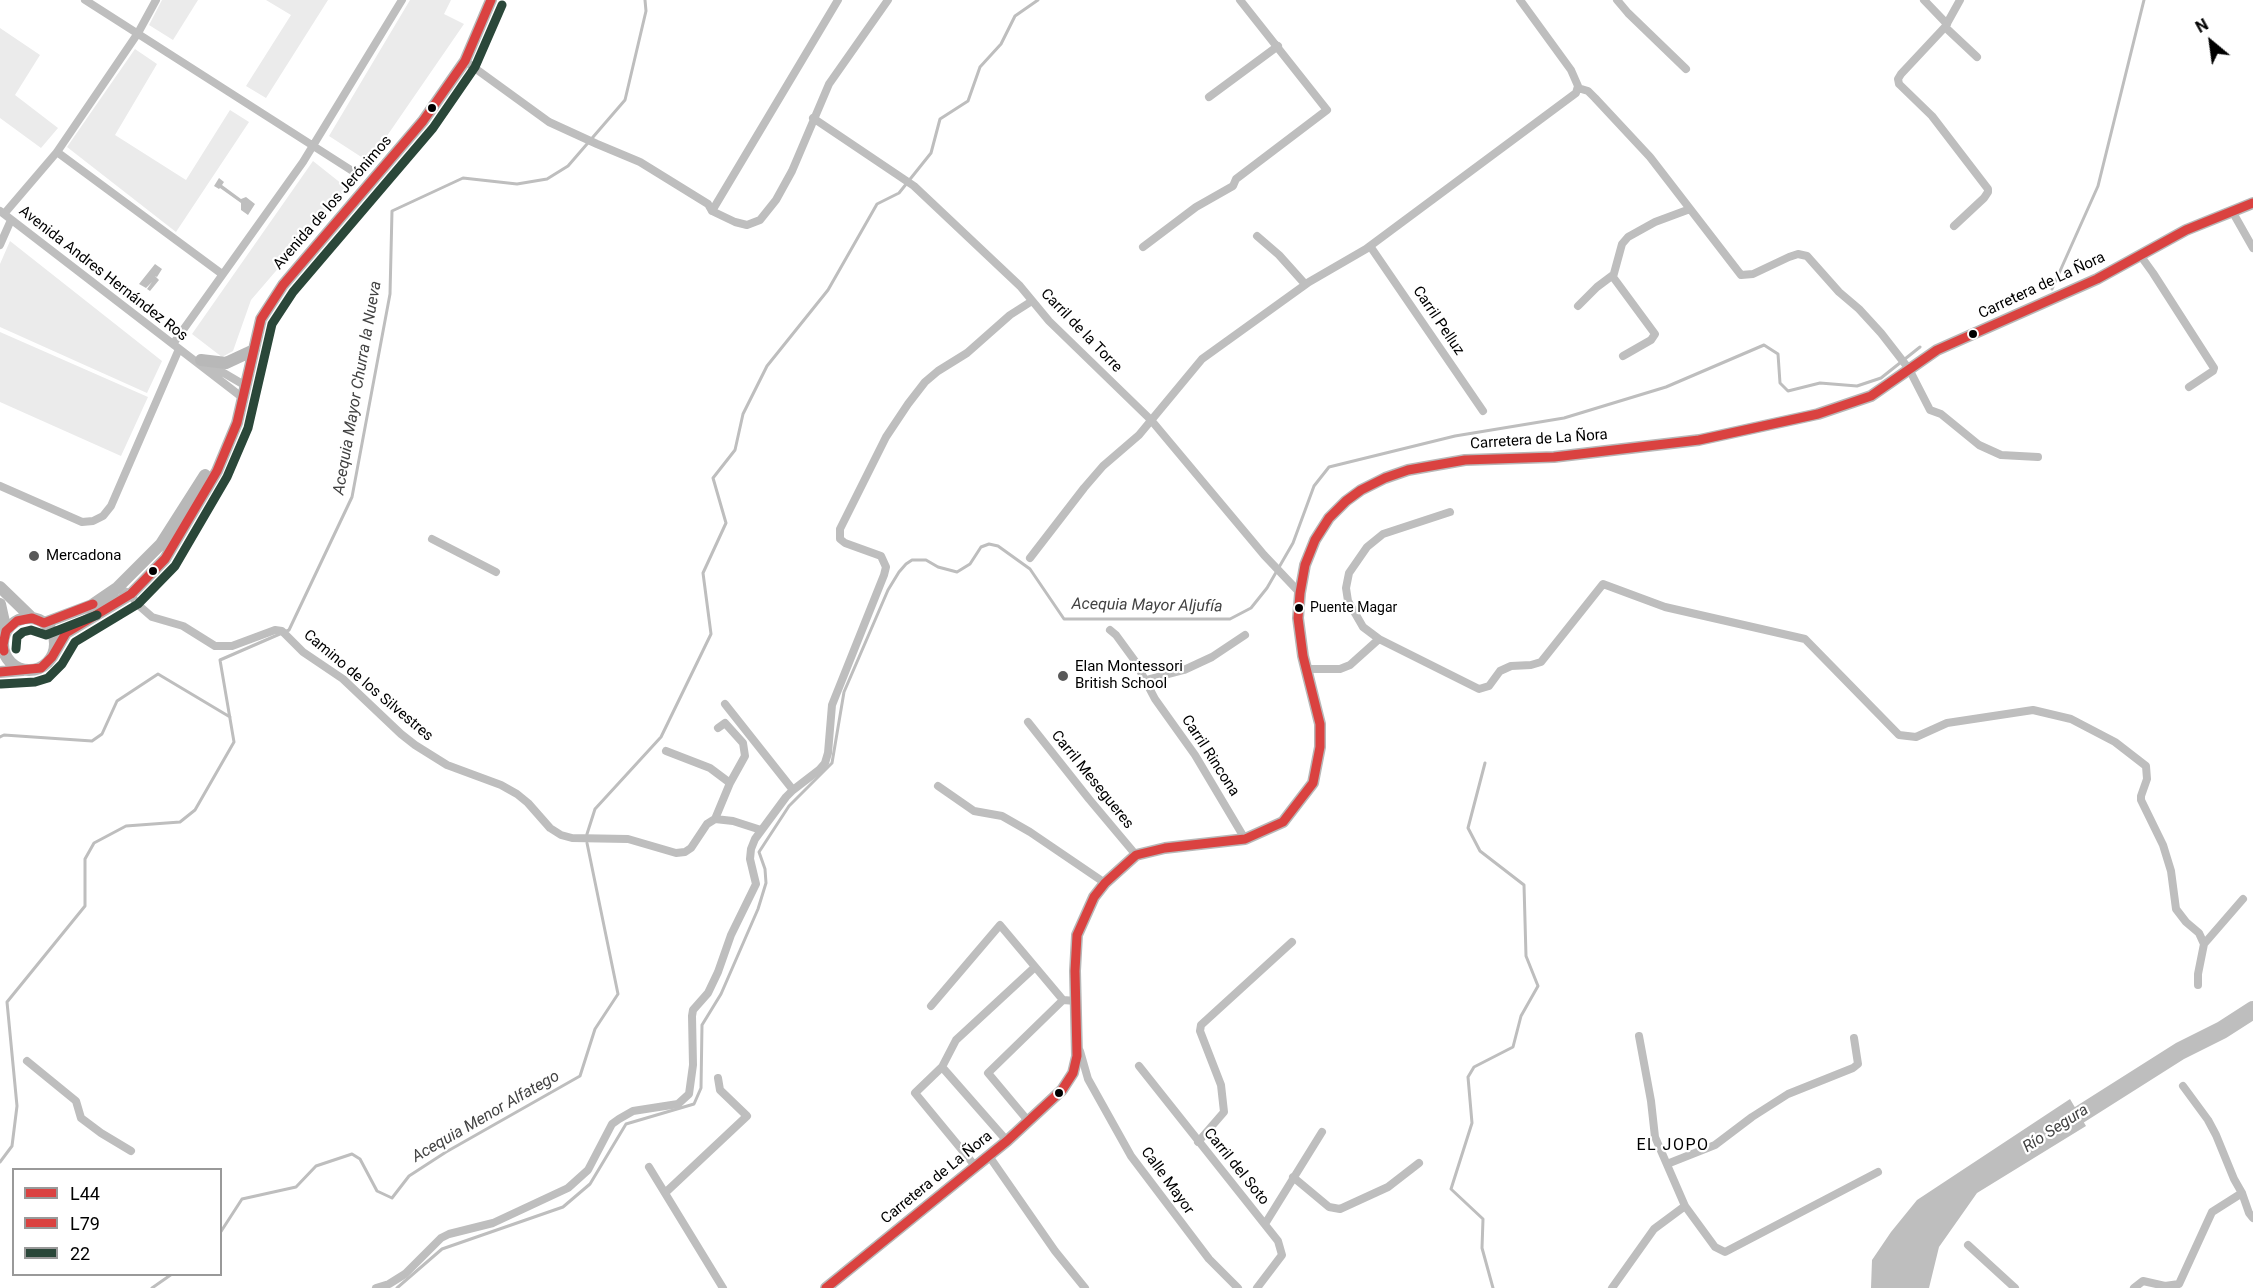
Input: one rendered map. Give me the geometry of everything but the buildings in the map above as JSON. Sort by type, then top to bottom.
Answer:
[{"type":"main road","name":"Avenida de los Jerónimos","points":[[52,657],[66,633],[131,594],[165,559],[217,471],[233,431],[261,319],[283,285],[423,121],[465,62],[491,0]]},
{"type":"main road","name":"Carretera de La Ñora","points":[[826,1288],[1007,1141],[1062,1090],[1075,1066],[1077,935],[1094,897],[1105,883],[1136,855],[1165,848],[1245,839],[1282,822],[1313,783],[1320,747],[1320,724],[1305,669],[1298,618],[1300,593],[1305,565],[1315,540],[1329,518],[1353,496],[1385,478],[1408,470],[1465,460],[1554,457],[1699,440],[1818,414],[1871,396],[1904,364],[2097,279],[2186,230],[2253,203]]},
{"type":"main road","points":[[196,359],[226,363],[254,350]]},
{"type":"main road","points":[[6,631],[17,621],[38,620],[92,605],[117,588],[161,544],[233,431]]},
{"type":"main road","points":[[0,587],[53,634],[55,642],[52,657],[41,668],[0,672]]},
{"type":"main road","points":[[0,604],[6,631],[2,653],[12,664],[26,670]]},
{"type":"street","points":[[85,0],[354,172]]},
{"type":"street","points":[[0,245],[5,215],[57,152],[138,33],[156,0]]},
{"type":"street","points":[[0,486],[82,522],[93,521],[103,516],[111,506],[176,347],[222,274],[313,147],[402,0]]},
{"type":"street","points":[[712,211],[838,0]]},
{"type":"street","points":[[465,62],[549,122],[640,162],[708,204],[712,211],[741,225],[747,225],[760,220],[776,200],[792,171],[813,118],[836,72],[888,0]]},
{"type":"street","points":[[1143,247],[1196,207],[1233,186],[1236,179],[1327,110],[1240,0]]},
{"type":"street","points":[[1030,558],[1103,466],[1139,435],[1202,359],[1305,284],[1370,246],[1571,98],[1578,88],[1576,79],[1520,0]]},
{"type":"street","points":[[1617,0],[1686,69]]},
{"type":"street","points":[[1924,0],[1977,57]]},
{"type":"street","points":[[1954,226],[1984,198],[1988,189],[1932,116],[1899,84],[1898,79],[1946,26],[1960,0]]},
{"type":"street","points":[[1209,97],[1278,46]]},
{"type":"street","points":[[1578,88],[1588,91],[1650,157],[1744,276],[1798,254],[1807,256],[1839,292],[1870,320],[1904,364],[1930,410],[1941,414],[1979,445],[2001,455],[2038,457]]},
{"type":"street","name":"Carril de la Torre","points":[[813,118],[915,186],[1020,286],[1032,301],[1151,420],[1264,555],[1300,593]]},
{"type":"street","points":[[57,152],[222,274]]},
{"type":"street","points":[[1623,356],[1651,340],[1655,334],[1615,281],[1613,275],[1622,244],[1628,237],[1655,222],[1690,209]]},
{"type":"street","points":[[2232,211],[2253,248]]},
{"type":"street","name":"Avenida Andres Hernández Ros","points":[[5,215],[176,347],[244,392]]},
{"type":"street","points":[[1257,236],[1279,255],[1305,284]]},
{"type":"street","name":"Carril Pelluz","points":[[1370,246],[1483,411]]},
{"type":"street","points":[[2140,255],[2214,368],[2189,387]]},
{"type":"street","points":[[1578,306],[1613,275]]},
{"type":"street","points":[[376,1288],[398,1279],[441,1238],[493,1223],[576,1184],[588,1170],[612,1124],[625,1115],[644,1109],[678,1104],[684,1100],[691,1083],[693,1010],[708,993],[731,935],[756,884],[750,858],[751,849],[761,831],[792,790],[825,763],[832,705],[886,567],[880,556],[840,539],[843,521],[886,437],[925,382],[974,347],[1010,315],[1032,301]]},
{"type":"street","points":[[1449,512],[1383,534],[1367,547],[1349,573],[1346,588],[1348,601],[1363,627],[1379,639],[1479,689],[1489,686],[1500,670],[1511,666],[1541,662],[1603,584],[1665,607],[1805,639],[1899,735],[1916,737],[1947,723],[2033,710],[2071,718],[2108,737],[2136,756],[2146,766],[2148,779],[2141,800],[2163,844],[2171,871],[2176,909],[2199,933],[2204,944]]},
{"type":"street","points":[[432,538],[496,572]]},
{"type":"street","name":"Camino de los Silvestres","points":[[117,588],[131,594],[136,603],[152,617],[183,626],[215,646],[232,646],[275,630],[284,633],[303,652],[343,679],[415,745],[447,765],[501,785],[517,794],[528,802],[550,828],[561,836],[628,839],[676,853],[685,852],[697,841],[707,824],[715,819],[730,783],[745,756],[743,743],[725,723],[718,728]]},
{"type":"street","name":"Carril Rincona","points":[[1110,630],[1135,661],[1155,699],[1205,771],[1245,839]]},
{"type":"street","points":[[1146,681],[1184,670],[1212,657],[1245,635]]},
{"type":"street","points":[[1305,669],[1340,669],[1350,665],[1379,639]]},
{"type":"street","points":[[725,704],[792,790]]},
{"type":"street","name":"Carril Mesegueres","points":[[1028,722],[1136,855]]},
{"type":"street","points":[[666,751],[710,768],[730,783]]},
{"type":"street","points":[[938,786],[974,811],[1002,816],[1030,831],[1105,883]]},
{"type":"street","points":[[715,819],[733,821],[761,831]]},
{"type":"street","points":[[2198,985],[2204,944],[2243,899]]},
{"type":"street","points":[[931,1006],[1000,925],[1063,1000]]},
{"type":"street","points":[[1198,1142],[1224,1112],[1221,1085],[1200,1031],[1201,1025],[1292,942]]},
{"type":"street","points":[[976,1167],[915,1094],[942,1066],[956,1040],[1035,967]]},
{"type":"street","points":[[1029,1122],[988,1073],[1063,1000],[1076,1000]]},
{"type":"street","points":[[1639,1036],[1655,1137],[1685,1206],[1715,1247],[1725,1252],[1878,1172]]},
{"type":"street","name":"Calle Mayor","points":[[1077,1038],[1088,1079],[1136,1162],[1209,1259],[1238,1288]]},
{"type":"street","points":[[1667,1164],[1714,1145],[1788,1094],[1854,1068],[1858,1064],[1854,1038]]},
{"type":"street","points":[[27,1061],[76,1101],[81,1118],[131,1151]]},
{"type":"street","points":[[942,1066],[1007,1141]]},
{"type":"street","name":"Carril del Soto","points":[[1139,1066],[1278,1241],[1282,1255],[1257,1288]]},
{"type":"street","points":[[665,1193],[747,1116],[720,1090],[718,1078]]},
{"type":"street","points":[[1062,1090],[1078,1078],[1088,1079]]},
{"type":"street","points":[[2183,1086],[2208,1120],[2253,1218]]},
{"type":"street","points":[[1265,1224],[1322,1132]]},
{"type":"street","points":[[989,1156],[1055,1251],[1085,1288]]},
{"type":"street","points":[[1293,1177],[1329,1207],[1340,1209],[1388,1187],[1419,1163]]},
{"type":"street","points":[[649,1167],[723,1288]]},
{"type":"street","points":[[2133,1288],[2144,1281],[2165,1286],[2179,1284],[2212,1212],[2242,1193]]},
{"type":"street","points":[[1612,1288],[1654,1229],[1685,1206]]},
{"type":"street","points":[[1968,1245],[2015,1288]]},
{"type":"shaded area","points":[[162,0],[198,0],[173,40],[149,25]]},
{"type":"shaded area","points":[[266,0],[328,0],[266,98],[246,86],[291,15]]},
{"type":"shaded area","points":[[410,0],[451,0],[444,14],[464,24],[369,162],[329,136]]},
{"type":"shaded area","points":[[0,28],[40,55],[15,95],[58,128],[41,148],[0,118]]},
{"type":"shaded area","points":[[135,49],[157,64],[115,135],[186,180],[230,110],[249,122],[176,232],[67,147]]},
{"type":"shaded area","points":[[313,161],[347,188],[251,300],[233,351],[222,357],[192,334]]},
{"type":"shaded area","points":[[10,241],[162,361],[147,393],[0,327],[0,264]]},
{"type":"shaded area","points":[[0,332],[148,397],[121,456],[0,402]]},
{"type":"water","points":[[219,178],[224,182],[222,185],[241,199],[246,197],[255,204],[248,215],[241,210],[241,203],[214,186]]},
{"type":"water","points":[[155,264],[162,269],[157,277],[155,276],[159,280],[150,291],[147,289],[152,282],[146,288],[139,284]]},
{"type":"water","points":[[2070,1099],[2086,1126],[1977,1193],[1939,1247],[1929,1288],[1871,1288],[1872,1260],[1917,1200]]},
{"type":"waterway","name":"Acequia Mayor Churra la Nueva","points":[[0,1162],[12,1146],[17,1106],[7,1002],[85,906],[85,859],[94,843],[126,826],[180,822],[195,810],[234,742],[220,660],[289,630],[352,497],[390,294],[392,211],[463,178],[517,184],[547,179],[568,166],[625,100],[646,11],[645,0]]},
{"type":"waterway","name":"Acequia Menor Alfatego","points":[[587,834],[595,809],[661,737],[711,634],[703,573],[726,523],[713,478],[735,450],[743,414],[767,366],[828,290],[877,204],[899,193],[931,153],[940,119],[968,101],[980,67],[1001,44],[1015,16],[1038,0]]},
{"type":"waterway","points":[[2052,289],[2098,186],[2144,0]]},
{"type":"waterway","name":"Acequia Mayor Aljufía","points":[[397,1288],[442,1249],[563,1207],[590,1184],[626,1124],[694,1104],[701,1088],[702,1025],[721,994],[758,909],[766,883],[765,869],[759,852],[789,806],[832,763],[844,692],[888,590],[899,572],[912,560],[926,560],[938,567],[957,572],[970,564],[981,547],[989,544],[998,546],[1030,569],[1064,619],[1230,619],[1251,608],[1267,588],[1293,543],[1314,486],[1329,467],[1455,436],[1564,418],[1666,387],[1764,345],[1778,354],[1780,383],[1788,391],[1820,383],[1857,386],[1881,378],[1920,347]]},
{"type":"waterway","points":[[0,737],[4,735],[92,741],[102,734],[117,701],[158,674],[230,717]]},
{"type":"waterway","points":[[1485,763],[1468,828],[1480,851],[1524,885],[1526,956],[1538,986],[1521,1016],[1513,1047],[1474,1067],[1468,1077],[1472,1123],[1451,1189],[1483,1219],[1482,1248],[1493,1288]]},
{"type":"waterway","name":"Acequia Menor Alfatego","points":[[222,1230],[242,1199],[296,1187],[316,1166],[352,1154],[360,1159],[377,1191],[392,1198],[409,1176],[446,1152],[580,1076],[595,1029],[618,994],[587,843]]},
{"type":"waterway","name":"Río Segura","points":[[2060,1127],[2180,1051],[2222,1030],[2253,1010]]},
{"type":"waterway","name":"Acequia Menor Alfatego","points":[[152,1288],[169,1276]]},
{"type":"transit line","name":"L44","points":[[0,672],[41,668],[52,657],[66,633],[131,594],[165,559],[217,471],[237,423],[261,319],[283,285],[423,121],[465,61],[491,0]]},
{"type":"transit line","name":"22","points":[[1,684],[35,682],[48,678],[62,664],[75,642],[138,604],[175,566],[227,477],[248,428],[272,324],[293,292],[433,128],[475,67],[502,5]]},
{"type":"transit line","name":"L79","points":[[826,1288],[1007,1141],[1062,1090],[1073,1073],[1077,1056],[1075,971],[1077,935],[1094,897],[1105,883],[1136,855],[1165,848],[1245,839],[1283,822],[1313,783],[1320,747],[1320,724],[1303,656],[1298,618],[1300,593],[1305,565],[1315,540],[1329,518],[1346,501],[1361,490],[1408,470],[1465,460],[1554,457],[1699,440],[1818,414],[1871,396],[1937,350],[2097,279],[2186,230],[2253,203]]},
{"type":"transit line","name":"L44","points":[[4,651],[6,631],[17,621],[32,618],[44,623],[93,604]]},
{"type":"transit line","name":"22","points":[[16,649],[17,637],[23,632],[31,630],[46,635],[97,615]]},
{"type":"place","name":"Mercadona","points":[[34,556]]},
{"type":"place","name":"Puente Magar","points":[[1299,608]]},
{"type":"place","name":"Elan Montessori British School","points":[[1063,676]]},
{"type":"district","name":"EL JOPO","points":[[1673,1146]]}]
